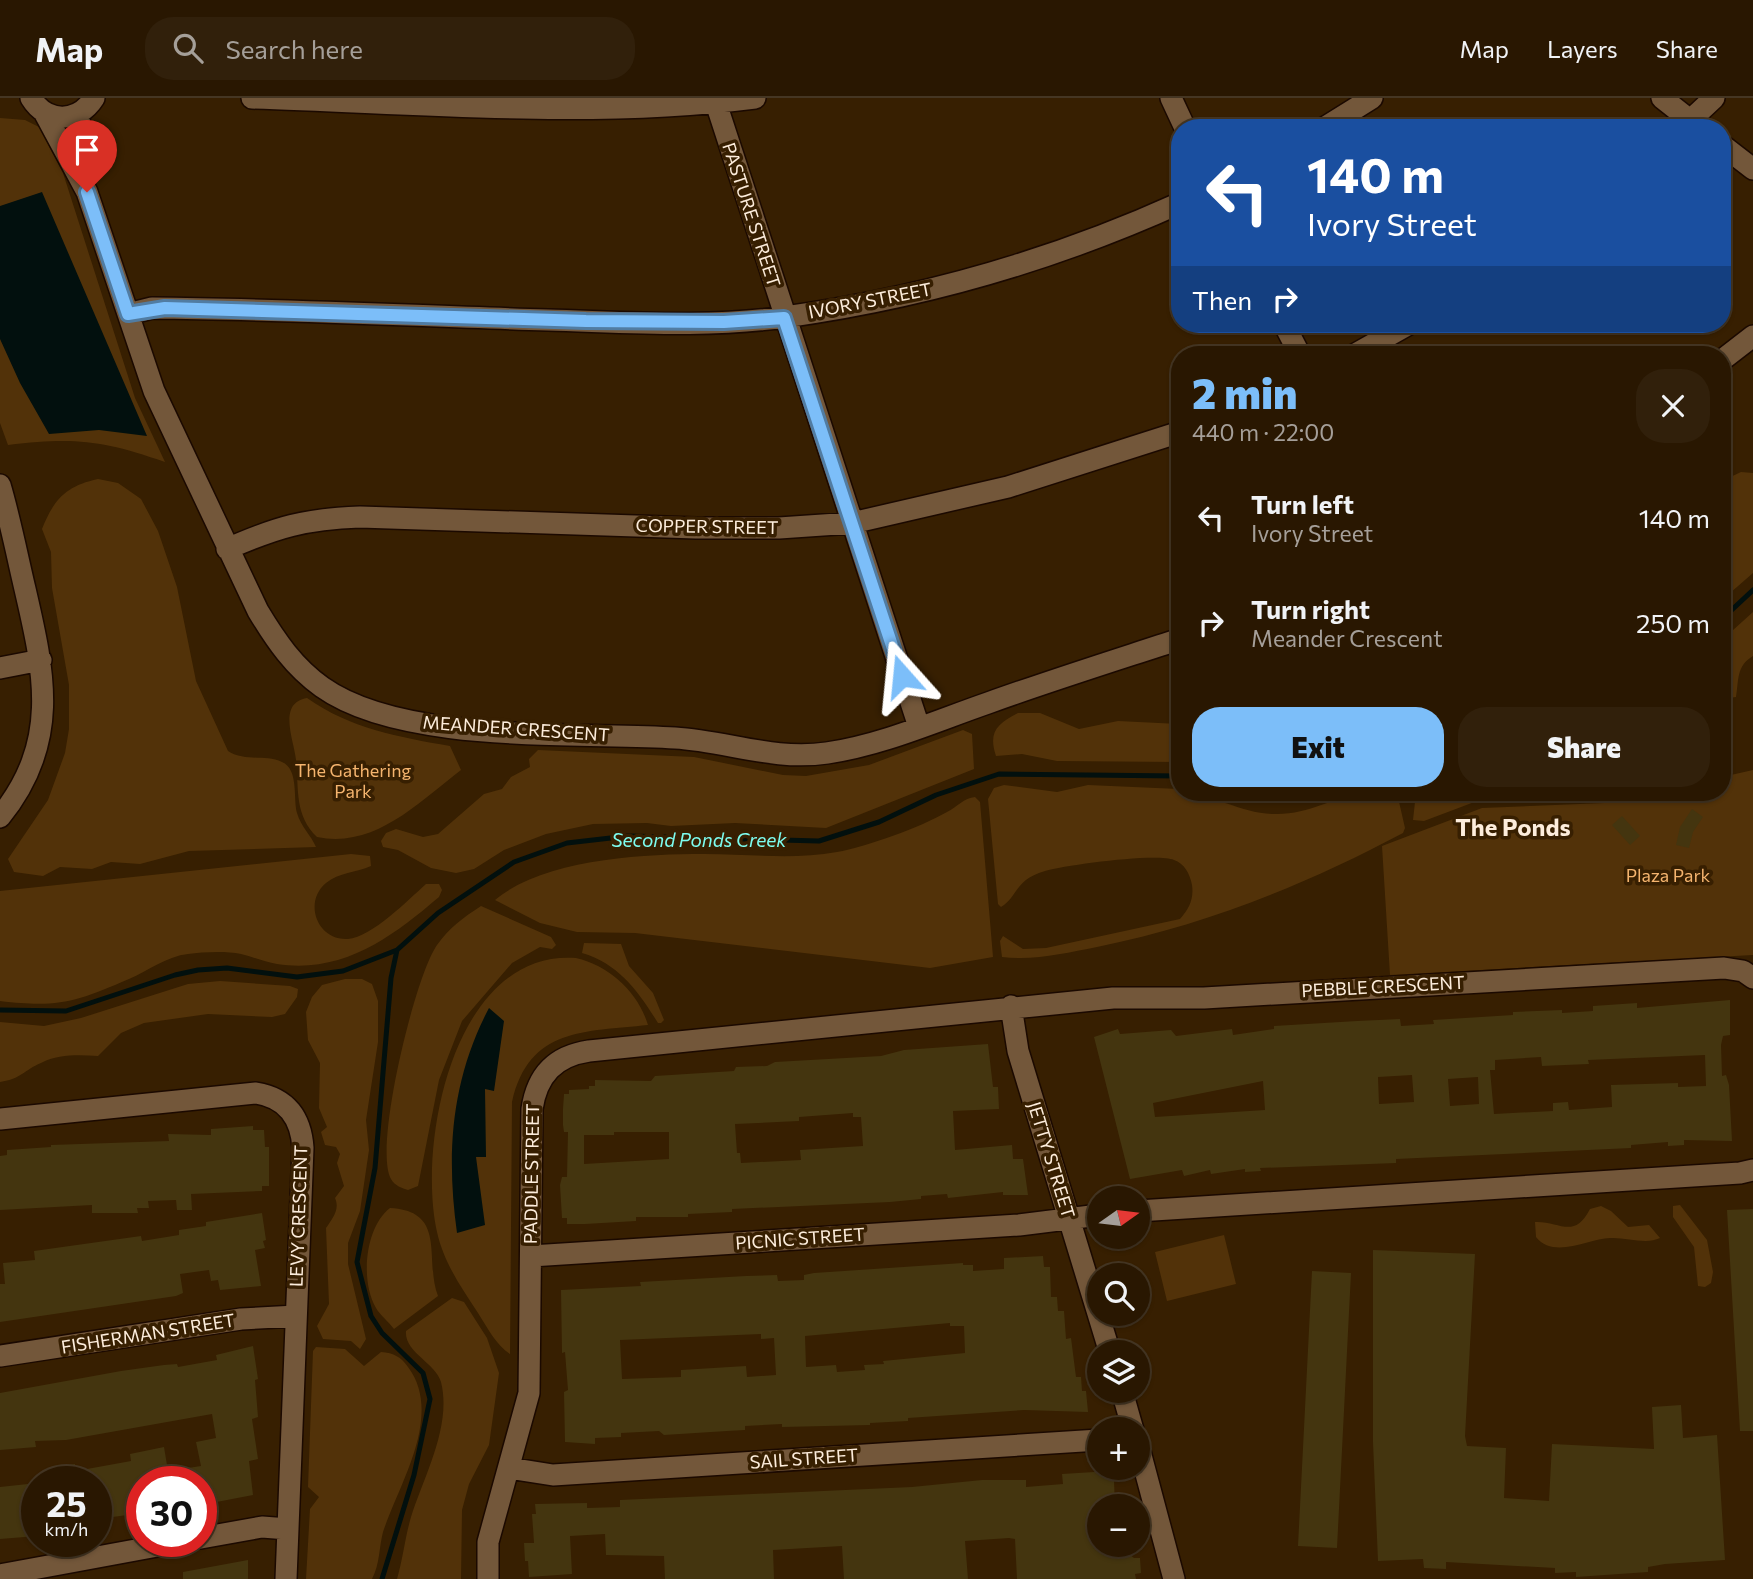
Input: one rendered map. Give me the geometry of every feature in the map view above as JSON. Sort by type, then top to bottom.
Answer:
[{"type":"street","points":[[252,98],[589,103],[716,103],[755,98]]},
{"type":"street","points":[[1171,98],[1181,119]]},
{"type":"street","points":[[1338,119],[1372,98]]},
{"type":"street","points":[[1662,98],[1685,119]]},
{"type":"street","points":[[1696,119],[1714,98]]},
{"type":"street","points":[[32,103],[65,118],[91,104]]},
{"type":"street","name":"MEANDER CRESCENT","points":[[32,103],[82,180],[154,391],[227,548],[265,622],[296,665],[323,688],[361,709],[443,727],[682,739],[764,754],[797,756],[855,748],[1171,642]]},
{"type":"street","name":"PASTURE STREET","points":[[716,103],[919,727]]},
{"type":"street","name":"MEANDER CRESCENT","points":[[82,180],[91,104]]},
{"type":"street","points":[[1731,152],[1753,169]]},
{"type":"street","name":"IVORY STREET","points":[[128,314],[165,308],[586,321],[724,322],[784,318],[920,292],[1010,269],[1111,233],[1171,207]]},
{"type":"street","points":[[1370,346],[1393,333]]},
{"type":"street","points":[[1731,353],[1753,336]]},
{"type":"street","name":"COPPER STREET","points":[[227,548],[293,523],[335,518],[696,528],[779,528],[852,523],[1008,487],[1171,435]]},
{"type":"street","points":[[0,485],[41,660],[44,712],[37,749],[22,786],[0,817]]},
{"type":"street","points":[[0,668],[41,660]]},
{"type":"street","name":"PEBBLE CRESCENT","points":[[1011,1006],[1113,998],[1204,998],[1724,968],[1743,971],[1753,978]]},
{"type":"street","name":"JETTY STREET","points":[[1011,1006],[1013,1034],[1106,1340]]},
{"type":"street","name":"PADDLE STREET","points":[[488,1579],[488,1542],[529,1393],[532,1109],[538,1084],[544,1074],[564,1057],[589,1051],[1011,1006]]},
{"type":"street","name":"LEVY CRESCENT","points":[[0,1119],[242,1093],[271,1095],[281,1101],[296,1117],[302,1137],[286,1579]]},
{"type":"street","points":[[1150,1210],[1740,1173],[1753,1170]]},
{"type":"street","points":[[1069,1219],[1087,1217]]},
{"type":"street","name":"PICNIC STREET","points":[[531,1256],[1019,1225],[1069,1219]]},
{"type":"street","name":"FISHERMAN STREET","points":[[0,1356],[241,1319],[296,1316]]},
{"type":"street","name":"SAIL STREET","points":[[509,1468],[552,1475],[1087,1441]]},
{"type":"street","points":[[1148,1480],[1174,1579]]},
{"type":"street","points":[[217,1535],[262,1527],[288,1529]]},
{"type":"street","points":[[0,1575],[126,1552]]},
{"type":"green space","points":[[0,118],[25,120],[39,127],[63,173],[135,398],[165,462],[88,442],[52,441],[8,445],[0,423]]},
{"type":"green space","points":[[1741,472],[1753,473],[1753,573],[1731,592],[1731,477]]},
{"type":"green space","points":[[98,479],[118,483],[141,499],[158,531],[177,587],[196,681],[228,751],[241,756],[269,758],[287,766],[293,778],[297,813],[316,847],[189,851],[140,864],[111,862],[92,869],[60,867],[43,876],[14,872],[8,859],[48,800],[65,753],[69,729],[69,685],[52,588],[51,552],[42,529],[62,495],[77,486]]},
{"type":"green space","points":[[1753,612],[1753,656],[1741,669],[1736,697],[1731,698],[1731,632]]},
{"type":"green space","name":"The Gathering Park","points":[[307,698],[358,724],[394,735],[450,746],[461,770],[412,808],[377,830],[338,839],[317,837],[304,820],[301,810],[290,723],[292,707]]},
{"type":"green space","points":[[1018,713],[1040,713],[1079,729],[1118,721],[1171,724],[1171,762],[1057,761],[1022,754],[996,756],[994,735],[1005,721]]},
{"type":"green space","points":[[963,730],[972,734],[974,769],[826,828],[735,823],[671,826],[647,823],[593,824],[546,834],[504,850],[474,869],[456,873],[431,868],[398,850],[383,847],[381,841],[386,833],[396,829],[423,837],[438,834],[484,794],[502,789],[511,777],[530,767],[529,759],[538,750],[694,757],[783,775],[806,776],[869,765]]},
{"type":"green space","name":"Plaza Park","points":[[1753,770],[1753,955],[1390,975],[1382,846],[1482,808],[1615,801],[1731,801],[1731,775]]},
{"type":"green space","points":[[1004,785],[1057,792],[1088,785],[1171,789],[1171,801],[1219,801],[1250,811],[1274,814],[1298,812],[1332,801],[1399,801],[1405,828],[1403,833],[1329,870],[1216,915],[1137,938],[1062,954],[1002,957],[1000,941],[1003,936],[1023,949],[1046,948],[1180,919],[1190,904],[1192,890],[1188,873],[1178,861],[1164,858],[1131,859],[1045,871],[1027,879],[1001,907],[998,904],[988,799],[994,788]]},
{"type":"green space","points":[[975,797],[980,802],[993,957],[930,968],[635,933],[577,932],[540,923],[495,900],[516,886],[540,876],[566,867],[595,862],[679,854],[804,856],[849,849],[908,830]]},
{"type":"green space","points":[[1415,801],[1477,801],[1424,821],[1413,820]]},
{"type":"green space","points":[[351,854],[370,856],[371,866],[336,877],[319,891],[315,910],[321,927],[328,934],[348,939],[368,932],[426,884],[439,884],[442,890],[439,897],[403,926],[365,949],[324,963],[301,966],[277,964],[235,953],[194,953],[180,955],[80,998],[37,1004],[0,1001],[0,891]]},
{"type":"green space","points":[[481,906],[551,937],[556,945],[552,949],[540,947],[512,963],[462,1021],[439,1080],[418,1186],[408,1190],[391,1179],[387,1161],[392,1100],[408,1024],[418,990],[437,945],[457,923]]},
{"type":"green space","points":[[584,943],[621,944],[629,966],[653,993],[664,1020],[661,1023],[658,1023],[635,990],[617,972],[607,964],[582,953]]},
{"type":"green space","points":[[576,958],[600,967],[621,982],[637,1002],[648,1025],[603,1029],[563,1038],[532,1059],[520,1077],[512,1102],[510,1354],[496,1341],[465,1294],[440,1243],[432,1194],[433,1150],[440,1104],[453,1058],[473,1017],[500,984],[534,964]]},
{"type":"green space","points":[[345,979],[362,979],[372,984],[378,1001],[378,1042],[366,1120],[369,1150],[360,1211],[348,1243],[348,1264],[366,1339],[360,1349],[351,1341],[323,1339],[317,1326],[329,1304],[326,1228],[336,1210],[335,1198],[344,1186],[337,1163],[340,1154],[336,1147],[325,1145],[321,1132],[327,1127],[319,1108],[320,1063],[308,1040],[306,1012],[312,997],[322,985]]},
{"type":"green space","points":[[220,981],[290,986],[298,989],[297,997],[285,1014],[272,1017],[208,1014],[144,1023],[121,1033],[98,1056],[55,1058],[13,1079],[0,1082],[0,1022],[44,1026],[81,1018],[188,984]]},
{"type":"green space","points":[[1680,1205],[1707,1240],[1713,1272],[1711,1283],[1705,1287],[1698,1286],[1694,1247],[1673,1217],[1673,1206]]},
{"type":"green space","points":[[1601,1206],[1611,1211],[1628,1227],[1649,1225],[1660,1238],[1642,1241],[1610,1238],[1552,1247],[1536,1237],[1535,1222],[1572,1226],[1578,1224],[1590,1209]]},
{"type":"green space","points":[[390,1208],[408,1211],[420,1218],[427,1228],[438,1296],[394,1329],[376,1308],[371,1297],[367,1270],[370,1241],[375,1228]]},
{"type":"green space","points":[[1224,1235],[1236,1284],[1167,1301],[1155,1252]]},
{"type":"green space","points":[[452,1298],[464,1302],[487,1338],[499,1373],[489,1445],[469,1484],[462,1510],[461,1579],[397,1579],[411,1517],[435,1451],[443,1416],[441,1382],[438,1375],[410,1345],[406,1331]]},
{"type":"green space","points":[[316,1347],[345,1349],[364,1366],[381,1352],[393,1355],[408,1367],[418,1386],[422,1406],[415,1450],[383,1532],[372,1579],[306,1579],[310,1509],[319,1497],[308,1487],[313,1351]]},
{"type":"shaded area","points":[[42,192],[147,436],[99,430],[49,434],[20,383],[0,339],[0,206]]},
{"type":"shaded area","points":[[489,1008],[504,1021],[494,1091],[485,1089],[486,1157],[476,1157],[485,1225],[457,1233],[452,1175],[455,1118],[466,1062]]},
{"type":"building","points":[[1692,809],[1703,817],[1693,832],[1689,848],[1676,845],[1680,827]]},
{"type":"building","points":[[1622,816],[1640,836],[1630,845],[1612,825]]},
{"type":"building","points":[[1730,1000],[1730,1035],[1723,1036],[1721,1045],[1722,1076],[1726,1075],[1729,1085],[1732,1141],[1684,1140],[1684,1145],[1668,1146],[1668,1142],[1631,1145],[1631,1148],[1396,1159],[1396,1163],[1260,1168],[1261,1171],[1245,1172],[1245,1169],[1211,1174],[1210,1170],[1184,1176],[1182,1170],[1130,1179],[1094,1037],[1118,1029],[1120,1034],[1171,1030],[1176,1036],[1232,1029],[1233,1035],[1274,1029],[1274,1026],[1400,1019],[1401,1026],[1434,1024],[1433,1020],[1513,1015],[1513,1012],[1593,1011],[1593,1006],[1637,1003],[1637,1008]],"holes":[[[1705,1055],[1706,1086],[1678,1087],[1678,1083],[1611,1085],[1612,1107],[1569,1110],[1568,1102],[1553,1103],[1553,1111],[1494,1114],[1490,1070],[1495,1070],[1495,1060],[1541,1057],[1542,1066],[1589,1064],[1588,1060]],[[1412,1075],[1414,1102],[1379,1104],[1378,1077]],[[1478,1077],[1479,1104],[1450,1106],[1448,1079]],[[1263,1081],[1265,1110],[1155,1117],[1153,1103]]]},
{"type":"building","points":[[988,1044],[993,1087],[998,1087],[999,1109],[953,1111],[955,1150],[1012,1145],[1013,1159],[1023,1159],[1028,1195],[1003,1195],[1003,1192],[948,1198],[947,1194],[890,1202],[732,1209],[732,1212],[688,1214],[688,1217],[636,1217],[636,1221],[585,1224],[567,1224],[567,1218],[562,1218],[560,1185],[562,1177],[567,1177],[568,1132],[564,1132],[563,1109],[564,1094],[569,1094],[569,1090],[589,1089],[589,1086],[595,1086],[595,1080],[651,1081],[655,1076],[734,1071],[736,1067],[767,1066],[775,1062],[881,1056],[904,1050]],"holes":[[[853,1113],[853,1117],[861,1117],[863,1146],[800,1150],[801,1160],[741,1163],[740,1153],[737,1153],[735,1124],[799,1121],[799,1117]],[[614,1132],[669,1132],[669,1159],[584,1164],[584,1135],[614,1135]]]},
{"type":"building","points":[[253,1126],[253,1130],[264,1130],[265,1147],[269,1147],[269,1186],[262,1186],[262,1191],[191,1194],[192,1210],[177,1210],[176,1200],[148,1201],[149,1208],[137,1208],[138,1213],[92,1213],[92,1205],[0,1210],[0,1156],[7,1155],[7,1150],[51,1145],[169,1141],[168,1134],[211,1135],[211,1129]]},
{"type":"building","points":[[1753,1209],[1753,1431],[1740,1431],[1727,1210]]},
{"type":"building","points":[[262,1213],[265,1248],[255,1250],[261,1286],[220,1290],[218,1280],[211,1281],[209,1270],[180,1274],[183,1293],[176,1296],[0,1322],[0,1284],[5,1284],[3,1263],[35,1260],[34,1251],[141,1236],[142,1241],[179,1235],[179,1230],[206,1226],[206,1222]]},
{"type":"building","points":[[1373,1250],[1475,1254],[1465,1436],[1467,1446],[1506,1448],[1504,1498],[1549,1501],[1552,1444],[1654,1449],[1652,1407],[1681,1405],[1683,1438],[1717,1435],[1725,1560],[1665,1564],[1648,1567],[1648,1572],[1576,1577],[1576,1572],[1555,1573],[1555,1568],[1446,1562],[1446,1569],[1424,1568],[1423,1559],[1378,1561],[1373,1442]]},
{"type":"building","points":[[1043,1256],[1044,1267],[1050,1267],[1051,1297],[1057,1297],[1058,1311],[1064,1311],[1066,1339],[1071,1338],[1076,1377],[1081,1377],[1082,1391],[1086,1391],[1088,1412],[1024,1410],[908,1418],[908,1421],[870,1425],[782,1427],[782,1424],[745,1426],[745,1430],[664,1435],[659,1431],[621,1433],[621,1437],[595,1438],[595,1444],[565,1442],[564,1392],[568,1390],[565,1352],[562,1353],[561,1290],[746,1276],[777,1275],[778,1281],[804,1280],[804,1275],[814,1273],[963,1263],[973,1265],[973,1271],[1004,1269],[1004,1258]],"holes":[[[950,1323],[950,1326],[964,1326],[965,1353],[883,1361],[884,1364],[864,1365],[865,1370],[837,1372],[836,1365],[806,1367],[805,1336]],[[761,1334],[761,1339],[774,1338],[776,1375],[747,1377],[746,1366],[681,1370],[681,1377],[622,1379],[620,1340]]]},
{"type":"building","points":[[1312,1271],[1351,1273],[1337,1548],[1298,1546]]},
{"type":"building","points":[[253,1346],[258,1379],[255,1380],[258,1417],[252,1419],[258,1459],[249,1461],[253,1495],[217,1502],[217,1466],[201,1466],[196,1442],[216,1438],[212,1414],[66,1440],[35,1441],[36,1447],[0,1450],[0,1393],[121,1371],[177,1364],[178,1367],[217,1360],[216,1355]]},
{"type":"building","points":[[164,1447],[167,1466],[126,1466],[126,1515],[112,1517],[112,1466],[104,1466],[131,1461],[130,1454]]},
{"type":"building","points":[[1087,1472],[1087,1480],[1114,1480],[1115,1494],[1087,1494],[1087,1557],[1140,1558],[1141,1573],[1135,1574],[1136,1579],[1017,1579],[1015,1539],[1009,1538],[965,1541],[968,1579],[844,1579],[842,1546],[773,1550],[774,1579],[665,1579],[664,1556],[606,1555],[605,1534],[570,1536],[572,1574],[529,1577],[528,1561],[525,1561],[524,1543],[534,1543],[532,1514],[536,1514],[535,1504],[587,1503],[587,1508],[620,1507],[620,1500],[912,1487],[982,1480],[1026,1480],[1026,1487],[1063,1484],[1062,1474]]},
{"type":"building","points":[[21,1485],[21,1537],[0,1539],[0,1487]]},
{"type":"building","points":[[248,1560],[248,1579],[183,1579],[183,1572]]},
{"type":"waterway","name":"Second Ponds Creek","points":[[1731,611],[1753,590]]},
{"type":"waterway","name":"Second Ponds Creek","points":[[0,1010],[66,1011],[198,970],[227,968],[297,977],[343,971],[397,950],[438,913],[514,862],[567,843],[628,836],[819,841],[879,822],[936,795],[999,774],[1171,776]]},
{"type":"waterway","points":[[382,1579],[414,1475],[430,1399],[423,1373],[382,1333],[371,1316],[357,1262],[375,1168],[391,978],[397,950]]},
{"type":"district","name":"The Ponds","points":[[1513,828]]},
{"type":"route","points":[[87,192],[128,314],[165,308],[586,321],[724,322],[784,318],[902,676]]}]
